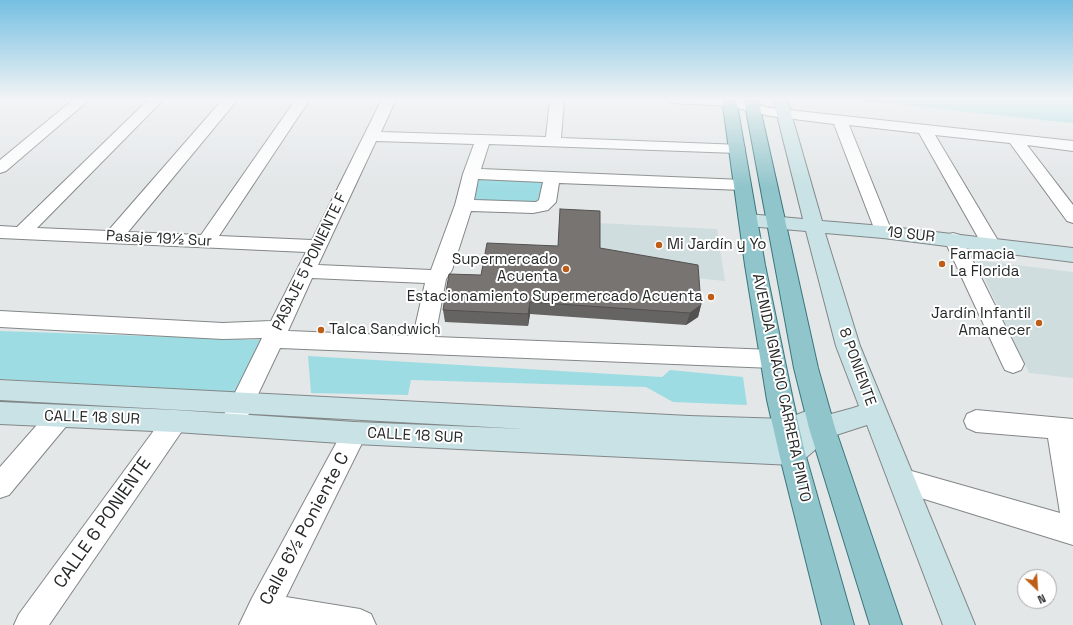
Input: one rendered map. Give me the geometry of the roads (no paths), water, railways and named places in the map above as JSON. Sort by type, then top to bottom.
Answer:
[{"type":"main road","name":"AVENIDA IGNACIO CARRERA PINTO","points":[[734,128],[748,220],[789,442],[838,625]]},
{"type":"main road","name":"AVENIDA IGNACIO CARRERA PINTO","points":[[757,128],[798,332],[821,422],[886,625]]},
{"type":"main road","name":"8 PONIENTE","points":[[788,128],[836,308],[848,346],[960,625]]},
{"type":"main road","name":"19 SUR","points":[[748,220],[815,225],[953,239],[1073,255]]},
{"type":"main road","name":"CALLE 18 SUR","points":[[0,390],[237,413],[689,427],[789,442]]},
{"type":"main road","points":[[789,442],[821,422],[857,418],[873,411]]},
{"type":"main road","name":"CALLE 18 SUR","points":[[0,413],[59,417],[175,421],[237,413],[355,433],[789,442]]},
{"type":"street","points":[[0,168],[48,128]]},
{"type":"street","points":[[21,233],[127,128]]},
{"type":"street","points":[[113,237],[206,128]]},
{"type":"street","points":[[206,241],[283,128]]},
{"type":"street","name":"PASAJE 5 PONIENTE F","points":[[237,413],[375,128]]},
{"type":"street","points":[[553,142],[554,128]]},
{"type":"street","points":[[843,128],[883,232]]},
{"type":"street","points":[[909,128],[1073,146]]},
{"type":"street","points":[[925,130],[991,244]]},
{"type":"street","points":[[371,136],[483,138],[553,142],[737,148]]},
{"type":"street","points":[[422,345],[436,277],[442,270],[464,205],[471,174],[483,138]]},
{"type":"street","points":[[1014,140],[1073,217]]},
{"type":"street","points":[[471,174],[743,185]]},
{"type":"street","points":[[464,205],[534,208],[542,206],[548,202],[552,177]]},
{"type":"street","name":"Pasaje 19½ Sur","points":[[0,232],[319,246]]},
{"type":"street","points":[[953,239],[1013,364]]},
{"type":"street","points":[[306,271],[436,277]]},
{"type":"street","points":[[0,319],[275,334],[422,345],[773,360]]},
{"type":"street","points":[[0,486],[59,417]]},
{"type":"street","name":"CALLE 6 PONIENTE","points":[[30,625],[175,421]]},
{"type":"street","points":[[976,421],[1066,429],[1073,512]]},
{"type":"street","name":"Calle 6½ Poniente C","points":[[259,617],[355,433]]},
{"type":"street","points":[[901,480],[1073,531]]},
{"type":"street","points":[[259,617],[360,625]]},
{"type":"place","name":"Mi Jardín y Yo","points":[[659,245]]},
{"type":"place","name":"Farmacia La Florida","points":[[942,264]]},
{"type":"place","name":"Supermercado Acuenta","points":[[566,269]]},
{"type":"place","name":"Estacionamiento Supermercado Acuenta","points":[[711,297]]},
{"type":"place","name":"Jardín Infantil Amanecer","points":[[1039,323]]},
{"type":"place","name":"Talca Sandwich","points":[[321,330]]}]
